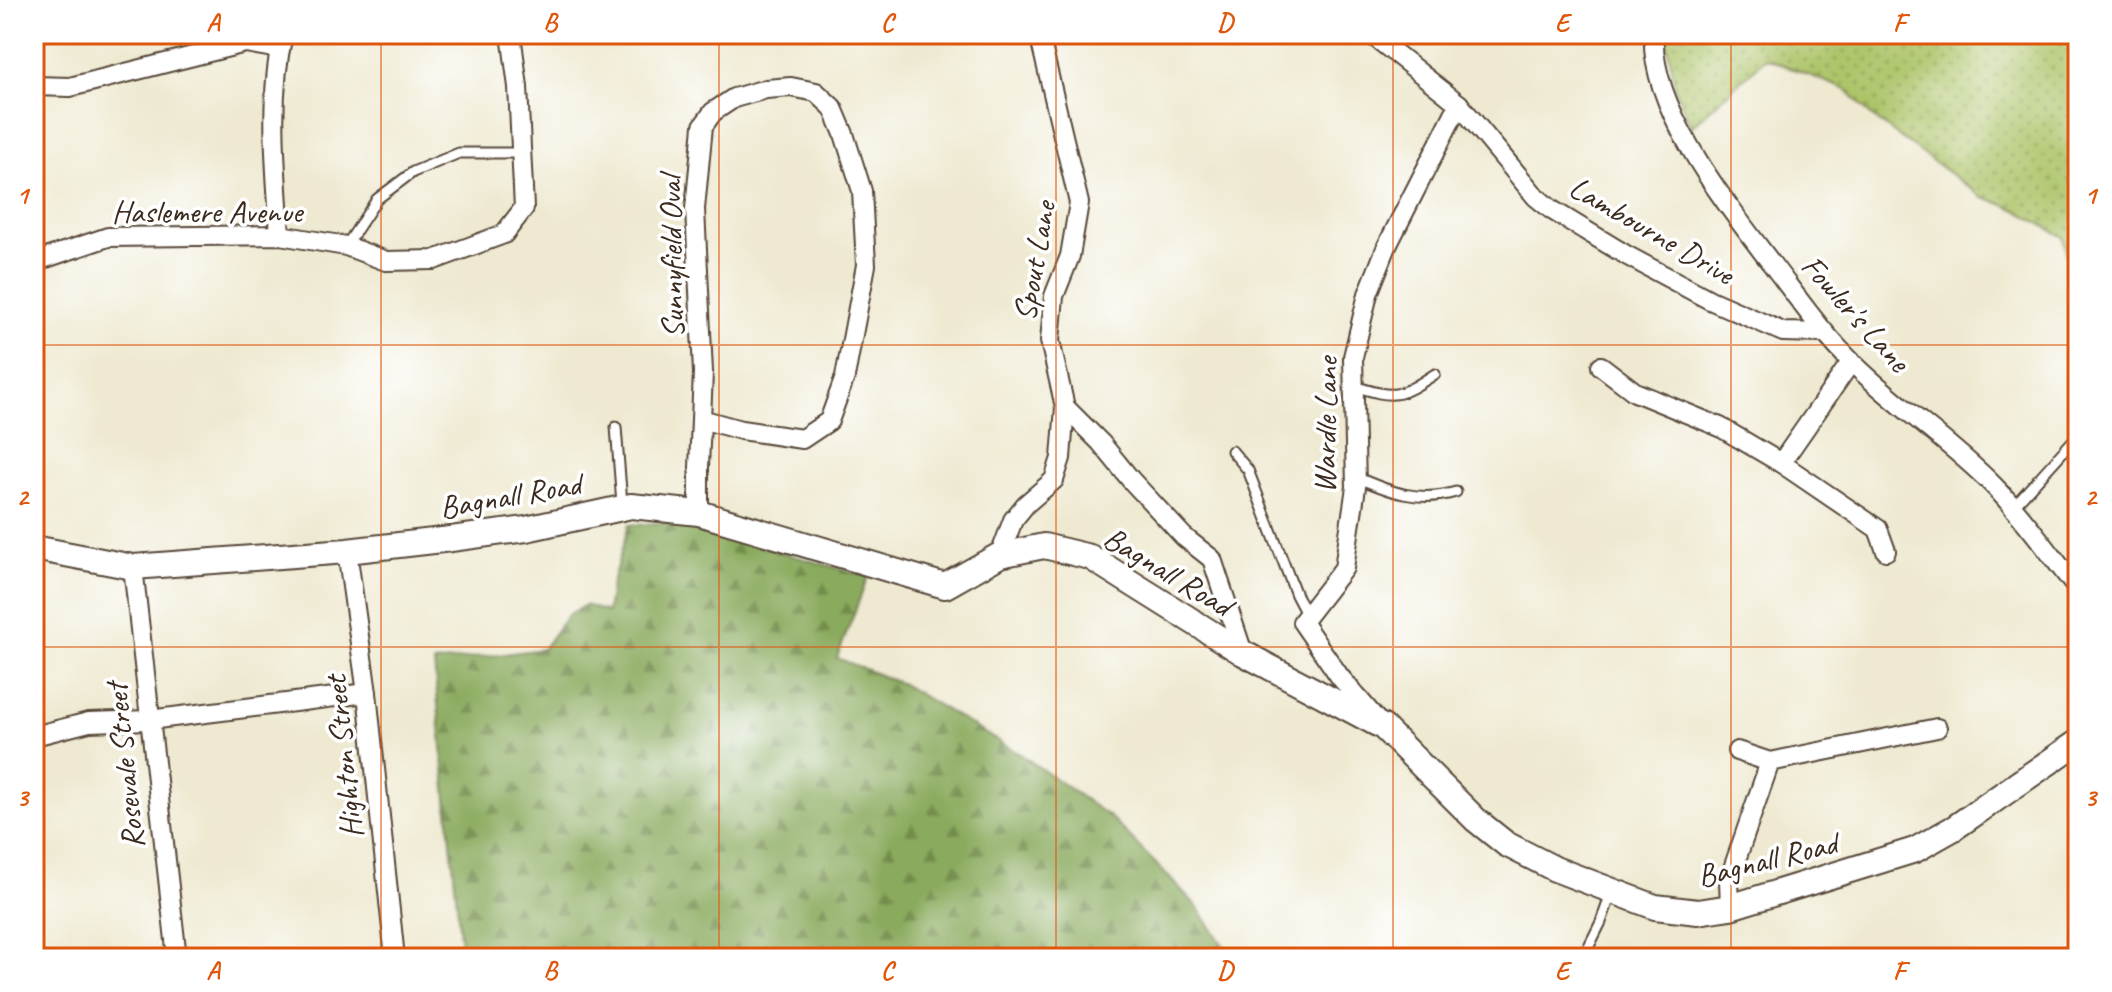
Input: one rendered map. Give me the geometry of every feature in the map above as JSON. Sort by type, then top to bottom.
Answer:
[{"type":"street","name":"Haslemere Avenue","points":[[34,262],[108,237],[280,235],[346,246],[386,261],[434,260],[504,234],[524,208],[518,87],[511,34]]},
{"type":"street","name":"Spout Lane","points":[[1000,555],[1013,520],[1054,480],[1061,458],[1065,407],[1050,341],[1054,296],[1070,256],[1079,203],[1039,34]]},
{"type":"street","name":"Lambourne Drive","points":[[1371,34],[1459,104],[1536,197],[1552,210],[1626,255],[1710,300],[1783,332],[1824,333]]},
{"type":"street","name":"Fowler's Lane","points":[[1654,34],[1664,93],[1683,137],[1721,197],[1824,333],[1851,362],[1993,485],[2078,590]]},
{"type":"street","points":[[34,86],[70,87],[245,43],[282,42],[274,141],[280,235]]},
{"type":"street","name":"Sunnyfield Oval","points":[[699,513],[702,328],[695,209],[703,126],[713,112],[734,98],[791,87],[816,92],[833,108],[862,191],[866,265],[845,377],[829,421],[802,439],[741,430],[701,419]]},
{"type":"street","name":"Wardle Lane","points":[[1307,616],[1344,568],[1356,477],[1353,357],[1368,294],[1387,246],[1459,104]]},
{"type":"street","points":[[1781,463],[1851,362]]},
{"type":"street","points":[[1601,366],[1635,392],[1720,427],[1781,463],[1878,529],[1886,551]]},
{"type":"street","points":[[1065,407],[1184,537],[1212,559],[1243,653]]},
{"type":"street","name":"Bagnall Road","points":[[34,548],[133,567],[347,551],[526,529],[631,506],[699,513],[945,586],[1000,555],[1044,546],[1090,557],[1243,653],[1383,727],[1476,820],[1506,844],[1555,869],[1655,907],[1698,912],[1730,907],[1915,850],[1954,828],[2078,742]]},
{"type":"street","name":"Highton Street","points":[[347,551],[367,693],[395,958]]},
{"type":"street","name":"Rosevale Street","points":[[133,567],[177,958]]},
{"type":"street","points":[[1307,616],[1302,622],[1340,677],[1383,727]]},
{"type":"street","points":[[34,736],[89,722],[149,720],[367,693]]},
{"type":"street","points":[[1737,751],[1770,762],[1937,728]]},
{"type":"street","points":[[1730,907],[1729,880],[1770,762]]},
{"type":"lane","points":[[346,246],[377,199],[413,172],[459,153],[520,153]]},
{"type":"lane","points":[[1354,386],[1385,396],[1405,394],[1435,374]]},
{"type":"lane","points":[[616,427],[623,508]]},
{"type":"lane","points":[[2012,508],[2078,435]]},
{"type":"lane","points":[[1232,451],[1248,470],[1307,616]]},
{"type":"lane","points":[[1356,477],[1411,497],[1456,492]]},
{"type":"lane","points":[[1583,958],[1612,891]]},
{"type":"green space","points":[[1682,34],[2078,34],[2078,289],[2071,279],[2063,237],[2017,210],[1981,196],[1871,116],[1847,90],[1766,58],[1691,127],[1676,91],[1666,37]]},
{"type":"green space","points":[[675,522],[868,577],[837,658],[902,684],[1023,756],[1111,818],[1195,904],[1232,958],[462,958],[434,663],[543,649],[568,615],[585,605],[607,612],[611,586],[629,525]]}]
